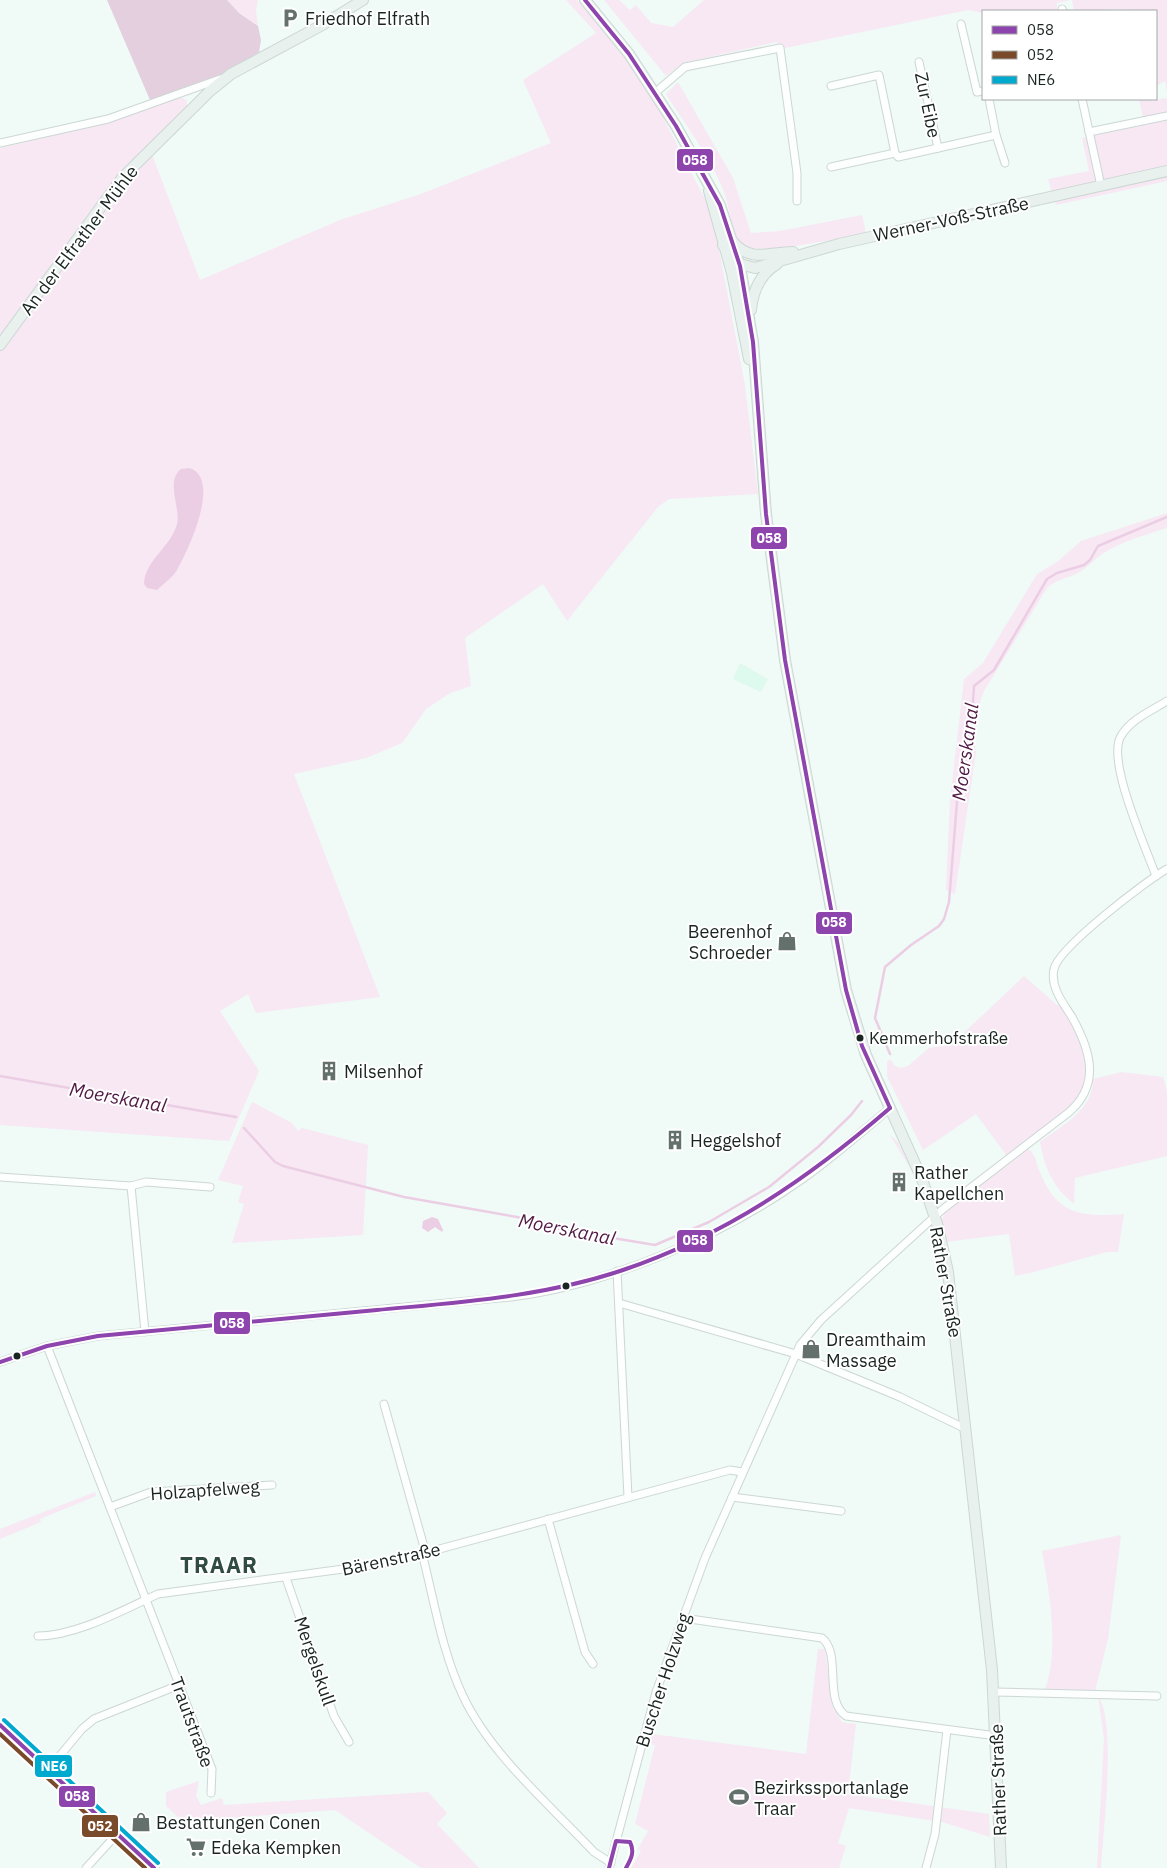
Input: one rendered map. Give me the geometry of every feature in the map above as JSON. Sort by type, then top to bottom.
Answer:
[{"type":"street","name":"An der Elfrather Mühle","points":[[0,143],[108,119],[226,77],[324,24],[363,0]]},
{"type":"street","name":"Rather Straße","points":[[585,0],[629,54],[656,92],[708,186],[727,242],[754,379]]},
{"type":"street","points":[[961,24],[980,92]]},
{"type":"street","points":[[656,92],[685,67],[780,48],[797,174],[797,201]]},
{"type":"street","name":"Zur Eibe","points":[[919,62],[938,148]]},
{"type":"street","points":[[831,86],[879,75],[895,153]]},
{"type":"street","name":"An der Elfrather Mühle","points":[[0,344],[122,178],[226,77]]},
{"type":"street","points":[[989,100],[996,135],[1005,163]]},
{"type":"street","points":[[1082,100],[1101,186]]},
{"type":"street","points":[[1089,132],[1167,116]]},
{"type":"street","name":"Zur Eibe","points":[[831,167],[895,153],[898,157],[996,135]]},
{"type":"street","name":"Werner-Voß-Straße","points":[[738,263],[755,268],[804,252],[1167,172]]},
{"type":"street","points":[[727,242],[752,256]]},
{"type":"street","points":[[727,242],[738,263]]},
{"type":"street","name":"Rather Straße","points":[[750,318],[755,291],[764,274],[777,265],[804,252]]},
{"type":"street","points":[[732,273],[744,256],[804,252]]},
{"type":"street","name":"Rather Straße","points":[[738,263],[750,318],[766,514],[781,631],[832,918],[855,1025],[866,1055],[916,1162],[935,1216],[950,1288],[994,1692],[1001,1868]]},
{"type":"street","points":[[1156,876],[1122,780],[1116,754],[1120,737],[1129,726],[1167,701]]},
{"type":"street","name":"Buscher Holzweg","points":[[610,1865],[652,1704],[683,1618],[708,1551],[796,1354],[812,1329],[935,1216],[1068,1113],[1082,1100],[1088,1085],[1089,1059],[1082,1039],[1055,989],[1053,976],[1055,965],[1065,952],[1127,896],[1167,869]]},
{"type":"street","points":[[0,1362],[47,1346],[98,1336],[532,1294],[557,1289],[647,1261],[712,1233],[801,1180],[890,1108]]},
{"type":"street","points":[[0,1177],[131,1186],[146,1182],[210,1187]]},
{"type":"street","points":[[131,1186],[145,1332]]},
{"type":"street","points":[[617,1271],[628,1498]]},
{"type":"street","points":[[619,1303],[796,1354],[900,1397],[966,1429]]},
{"type":"street","name":"Trautstraße","points":[[47,1346],[212,1769],[211,1793]]},
{"type":"street","points":[[384,1404],[424,1553],[424,1561],[446,1650],[463,1696],[474,1718],[503,1756],[594,1852],[610,1865]]},
{"type":"street","name":"Bärenstraße","points":[[38,1636],[56,1636],[158,1594],[367,1567],[730,1470],[742,1472]]},
{"type":"street","name":"Holzapfelweg","points":[[110,1507],[151,1492],[272,1485]]},
{"type":"street","points":[[732,1497],[841,1511]]},
{"type":"street","points":[[548,1519],[585,1652],[593,1664]]},
{"type":"street","name":"Mergelskull","points":[[286,1578],[334,1716],[349,1742]]},
{"type":"street","points":[[683,1618],[822,1638],[829,1649],[835,1699],[842,1713],[856,1718],[996,1736]]},
{"type":"street","points":[[48,1770],[82,1729],[94,1719],[179,1685]]},
{"type":"street","points":[[994,1692],[1157,1696]]},
{"type":"street","points":[[0,1725],[154,1868]]},
{"type":"street","points":[[926,1868],[935,1834],[947,1730]]},
{"type":"street","points":[[86,1868],[117,1834]]},
{"type":"shaded area","points":[[107,0],[227,0],[239,13],[258,26],[261,40],[259,52],[225,73],[150,100]]},
{"type":"shaded area","points":[[227,0],[258,0],[256,10],[258,26],[239,13]]},
{"type":"shaded area","points":[[566,0],[577,0],[602,29],[650,92],[706,201],[717,239],[745,385],[758,494],[669,499],[658,507],[567,621],[543,584],[465,638],[471,686],[450,693],[426,709],[402,743],[366,758],[294,774],[380,997],[256,1013],[248,994],[220,1011],[259,1071],[229,1141],[0,1125],[0,148],[108,123],[177,97],[183,98],[187,101],[187,109],[151,152],[200,280],[340,220],[418,195],[551,143],[523,80],[596,33]]},
{"type":"shaded area","points":[[604,0],[619,0],[630,10],[636,5],[651,23],[673,27],[704,0],[1070,0],[1057,3],[1057,10],[982,10],[982,13],[968,10],[785,48],[776,42],[683,63],[666,76]]},
{"type":"shaded area","points":[[1072,0],[1167,0],[1167,92],[1165,81],[1157,85],[1157,10],[1074,10]]},
{"type":"shaded area","points":[[678,82],[733,178],[751,233],[780,231],[862,215],[866,233],[783,248],[752,248],[743,245],[736,235],[726,197],[713,168],[666,94]]},
{"type":"shaded area","points":[[1167,99],[1167,113],[1143,118],[1139,100]]},
{"type":"shaded area","points":[[1167,120],[1167,181],[1056,205],[1048,179],[1089,171],[1082,138]]},
{"type":"shaded area","points":[[189,468],[198,474],[203,485],[203,499],[195,530],[183,559],[174,574],[157,590],[147,588],[144,584],[145,575],[169,540],[177,524],[174,487],[176,474],[181,469]]},
{"type":"shaded area","points":[[1167,513],[1167,528],[1118,545],[1102,554],[1078,573],[1047,588],[984,691],[976,721],[974,736],[976,752],[955,894],[946,890],[950,800],[964,679],[983,663],[1037,574],[1057,562],[1081,541]]},
{"type":"shaded area","points":[[740,663],[768,679],[761,692],[733,679]]},
{"type":"shaded area","points":[[1024,976],[1059,1005],[1076,1034],[1085,1058],[1085,1077],[1080,1094],[1051,1123],[1007,1156],[976,1114],[923,1150],[887,1076],[887,1062],[890,1059],[895,1066],[901,1068],[908,1066],[929,1048],[951,1045]]},
{"type":"shaded area","points":[[1122,1072],[1163,1077],[1167,1092],[1167,1156],[1075,1178],[1074,1204],[1051,1177],[1044,1161],[1040,1142],[1075,1116],[1082,1108],[1092,1090],[1093,1079]]},
{"type":"shaded area","points":[[252,1102],[292,1123],[298,1131],[302,1128],[368,1145],[363,1235],[232,1243],[244,1204],[238,1202],[243,1186],[218,1180]]},
{"type":"shaded area","points":[[890,1135],[898,1142],[913,1173]]},
{"type":"shaded area","points":[[1028,1149],[1034,1156],[1047,1187],[1063,1205],[1073,1211],[1084,1214],[1124,1214],[1118,1252],[1107,1252],[1015,1276],[1009,1234],[946,1242],[941,1222],[946,1210]]},
{"type":"shaded area","points":[[432,1217],[438,1219],[443,1230],[442,1232],[435,1227],[428,1232],[422,1228],[423,1221]]},
{"type":"shaded area","points":[[95,1492],[96,1496],[40,1519],[41,1522],[0,1539],[0,1529]]},
{"type":"shaded area","points":[[1121,1535],[1108,1639],[1095,1691],[1045,1689],[1052,1657],[1052,1621],[1042,1551]]},
{"type":"shaded area","name":"Bezirkssportanlage Traar","points":[[818,1649],[825,1649],[832,1705],[842,1722],[856,1724],[848,1794],[989,1814],[990,1837],[942,1822],[849,1808],[838,1843],[846,1846],[839,1868],[631,1868],[641,1851],[638,1849],[648,1831],[635,1824],[655,1745],[649,1744],[652,1734],[806,1754]]},
{"type":"shaded area","points":[[1098,1696],[1104,1709],[1108,1752],[1101,1868],[1097,1868],[1104,1739]]},
{"type":"shaded area","points":[[199,1781],[196,1796],[201,1805],[222,1798],[224,1805],[428,1792],[447,1813],[437,1824],[479,1868],[421,1868],[335,1810],[198,1820],[186,1824],[166,1806],[166,1792]]},
{"type":"waterway","name":"Moerskanal","points":[[890,1054],[875,1018],[885,967],[911,945],[939,926],[944,919],[949,902],[957,802],[972,716],[974,686],[994,670],[1047,579],[1057,573],[1084,565],[1090,560],[1098,546],[1167,517]]},
{"type":"waterway","name":"Moerskanal","points":[[0,1076],[236,1117]]},
{"type":"waterway","name":"Moerskanal","points":[[244,1128],[275,1162],[283,1166],[404,1197],[517,1217],[559,1229],[655,1245],[709,1222],[769,1187],[818,1147],[851,1115],[862,1101]]},
{"type":"transit line","name":"058","points":[[585,0],[629,54],[676,126],[720,205],[740,266],[753,342],[766,514],[785,660],[846,990],[862,1046],[890,1108]]},
{"type":"transit line","name":"058","points":[[0,1362],[47,1346],[98,1336],[471,1301],[563,1287],[593,1279],[661,1256],[731,1222],[797,1181],[829,1158],[890,1108]]},
{"type":"transit line","name":"NE6","points":[[4,1720],[158,1863]]},
{"type":"transit line","name":"058","points":[[0,1725],[154,1868]]},
{"type":"transit line","name":"052","points":[[0,1734],[145,1868]]},
{"type":"transit line","name":"058","points":[[609,1868],[616,1841],[630,1842],[632,1855],[626,1868]]},
{"type":"place","name":"Friedhof Elfrath","points":[[290,18]]},
{"type":"place","name":"Beerenhof Schroeder","points":[[787,941]]},
{"type":"place","name":"Kemmerhofstraße","points":[[860,1038]]},
{"type":"place","name":"Milsenhof","points":[[329,1071]]},
{"type":"place","name":"Heggelshof","points":[[675,1140]]},
{"type":"place","name":"Rather Kapellchen","points":[[899,1182]]},
{"type":"place","name":"Dreamthaim Massage","points":[[811,1349]]},
{"type":"place","name":"Bezirkssportanlage Traar","points":[[739,1797]]},
{"type":"place","name":"Bestattungen Conen","points":[[141,1822]]},
{"type":"place","name":"Edeka Kempken","points":[[196,1847]]},
{"type":"district","name":"TRAAR","points":[[219,1564]]}]
